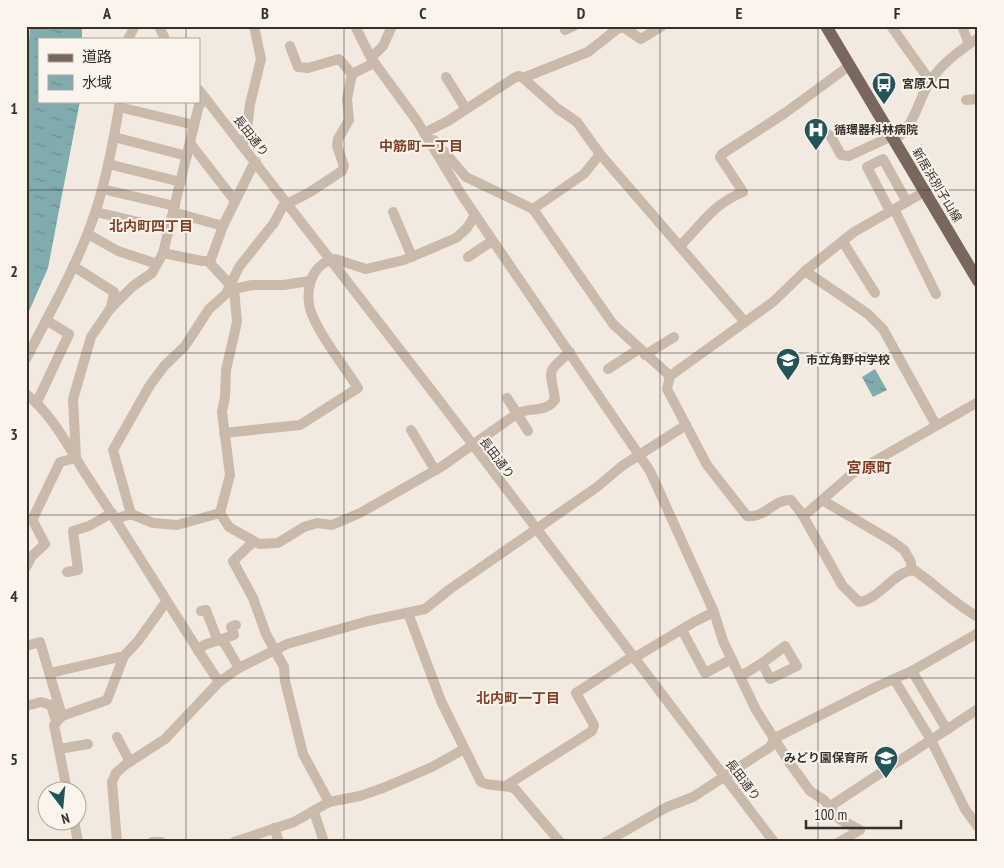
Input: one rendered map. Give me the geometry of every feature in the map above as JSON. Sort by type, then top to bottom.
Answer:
[{"type":"main road","name":"新居浜別子山線","points":[[826,26],[978,281]]},
{"type":"street","points":[[129,38],[135,26]]},
{"type":"street","points":[[159,26],[165,38]]},
{"type":"street","points":[[242,145],[246,138],[250,104],[261,60],[254,26]]},
{"type":"street","points":[[356,26],[372,60],[426,132],[466,177],[533,210],[613,324],[670,376]]},
{"type":"street","points":[[392,26],[383,46],[372,60],[352,74],[347,99],[349,120],[338,139],[337,146],[344,166],[342,171],[310,192],[287,202],[238,268],[232,288],[237,322],[226,370],[225,397],[222,412],[230,475],[220,513],[229,527],[253,542],[278,543],[304,527],[317,523],[326,526],[332,525],[360,513],[435,470],[518,413],[528,409],[542,410],[554,402],[554,391],[550,373],[570,352]]},
{"type":"street","points":[[523,78],[588,52],[610,30],[623,27],[641,39],[662,26]]},
{"type":"street","points":[[891,26],[930,81]]},
{"type":"street","points":[[830,135],[841,155],[849,156],[899,137],[915,116],[930,81],[941,68],[973,41],[962,26]]},
{"type":"street","points":[[290,46],[298,67],[313,67],[340,59],[352,74]]},
{"type":"street","points":[[680,246],[712,209],[725,200],[743,192],[720,157],[722,154],[786,113],[849,66]]},
{"type":"street","points":[[426,132],[514,78],[519,76],[523,78],[558,109],[577,122],[600,154],[745,322]]},
{"type":"street","points":[[446,77],[466,109]]},
{"type":"street","name":"長田通り","points":[[200,91],[287,202],[774,842]]},
{"type":"street","points":[[966,100],[978,98]]},
{"type":"street","points":[[76,458],[73,399],[91,337],[110,309],[133,286],[152,273],[158,264],[169,230],[199,105],[206,99]]},
{"type":"street","points":[[26,359],[88,234],[102,189],[120,104],[194,125]]},
{"type":"street","points":[[426,132],[475,215],[640,454],[658,488],[714,612],[718,628],[756,710],[810,791],[829,807],[839,819],[860,830],[839,842]]},
{"type":"street","points":[[114,137],[187,156]]},
{"type":"street","points":[[190,143],[235,201]]},
{"type":"street","points":[[533,210],[584,174],[600,154]]},
{"type":"street","points":[[907,202],[883,159],[867,167],[936,294]]},
{"type":"street","points":[[208,262],[235,201],[256,162]]},
{"type":"street","points":[[108,164],[180,182]]},
{"type":"street","points":[[102,189],[174,209],[223,226]]},
{"type":"street","points":[[926,192],[854,232],[805,271],[781,295],[670,376],[667,389],[706,465],[746,516],[755,517],[784,500],[791,500],[802,514],[842,584],[859,602],[878,593],[903,573],[914,570],[936,585],[961,608],[978,617]]},
{"type":"street","points":[[96,212],[169,230]]},
{"type":"street","points":[[393,212],[412,257]]},
{"type":"street","points":[[224,433],[300,425],[358,388],[313,318],[310,304],[310,281],[316,269],[335,259],[366,269],[412,257],[456,238],[467,228],[475,215]]},
{"type":"street","points":[[88,234],[118,251],[158,264]]},
{"type":"street","points":[[468,257],[492,240]]},
{"type":"street","points":[[843,242],[875,293]]},
{"type":"street","points":[[163,253],[208,262],[232,288]]},
{"type":"street","points":[[73,266],[114,292],[110,309]]},
{"type":"street","points":[[805,271],[868,314],[883,329],[936,424]]},
{"type":"street","points":[[132,514],[113,450],[150,385],[165,365],[184,346],[204,316],[232,288],[252,285],[283,285],[310,281]]},
{"type":"street","points":[[37,402],[69,334],[46,320]]},
{"type":"street","points":[[608,369],[674,337]]},
{"type":"street","points":[[26,394],[37,402],[76,458],[166,602],[219,682]]},
{"type":"street","points":[[507,398],[528,431]]},
{"type":"street","points":[[802,514],[822,500],[852,474],[936,424],[978,402]]},
{"type":"street","points":[[117,842],[112,782],[116,773],[129,762],[165,739],[219,682],[239,668],[287,644],[368,620],[425,609],[535,528],[640,454],[686,425]]},
{"type":"street","points":[[411,429],[425,447],[435,470]]},
{"type":"street","points":[[26,566],[32,556],[45,544],[33,521],[34,516],[60,462],[76,458]]},
{"type":"street","points":[[822,500],[845,511],[857,521],[898,545],[911,562],[911,570]]},
{"type":"street","points":[[67,572],[78,570],[73,531],[113,516],[132,514],[153,523],[177,525],[220,513]]},
{"type":"street","points":[[253,542],[233,561],[253,598],[266,634],[276,649],[284,667],[284,681],[302,754],[328,802]]},
{"type":"street","points":[[59,719],[107,700],[124,656],[138,641],[166,602]]},
{"type":"street","points":[[201,611],[206,610],[220,639],[239,668]]},
{"type":"street","points":[[408,613],[439,694],[464,749],[481,782],[491,787],[507,785],[592,731],[594,725],[576,694],[633,657],[714,612]]},
{"type":"street","points":[[198,651],[204,646],[234,635],[230,627],[236,624]]},
{"type":"street","points":[[682,630],[705,673],[732,658]]},
{"type":"street","points":[[606,842],[667,807],[693,797],[770,747],[775,738],[912,671],[977,636]]},
{"type":"street","points":[[27,645],[40,642],[50,673],[59,719],[59,749],[65,780]]},
{"type":"street","points":[[50,673],[124,656]]},
{"type":"street","points":[[740,676],[762,663]]},
{"type":"street","points":[[912,671],[947,730]]},
{"type":"street","points":[[894,679],[931,740],[966,809],[978,827]]},
{"type":"street","points":[[33,706],[51,705],[59,719]]},
{"type":"street","points":[[829,807],[978,709]]},
{"type":"street","points":[[116,738],[129,762]]},
{"type":"street","points":[[59,749],[88,744]]},
{"type":"street","points":[[234,842],[294,822],[314,812],[328,802],[383,788],[432,767],[464,749]]},
{"type":"street","points":[[507,785],[515,789],[560,842]]},
{"type":"street","points":[[314,812],[324,842]]},
{"type":"street","points":[[274,828],[279,842]]},
{"type":"street","points":[[152,842],[161,842]]},
{"type":"water","points":[[30,26],[82,26],[82,38],[38,38],[38,102],[80,102],[48,268],[26,318],[26,87]]},
{"type":"water","points":[[875,369],[887,390],[873,397],[862,377]]},
{"type":"place","name":"宮原入口","points":[[884,105]]},
{"type":"place","name":"循環器科林病院","points":[[816,151]]},
{"type":"place","name":"市立角野中学校","points":[[788,381]]},
{"type":"place","name":"みどり園保育所","points":[[886,779]]},
{"type":"district","name":"中筋町一丁目","points":[[421,146]]},
{"type":"district","name":"北内町四丁目","points":[[151,226]]},
{"type":"district","name":"宮原町","points":[[869,468]]},
{"type":"district","name":"北内町一丁目","points":[[518,698]]}]
